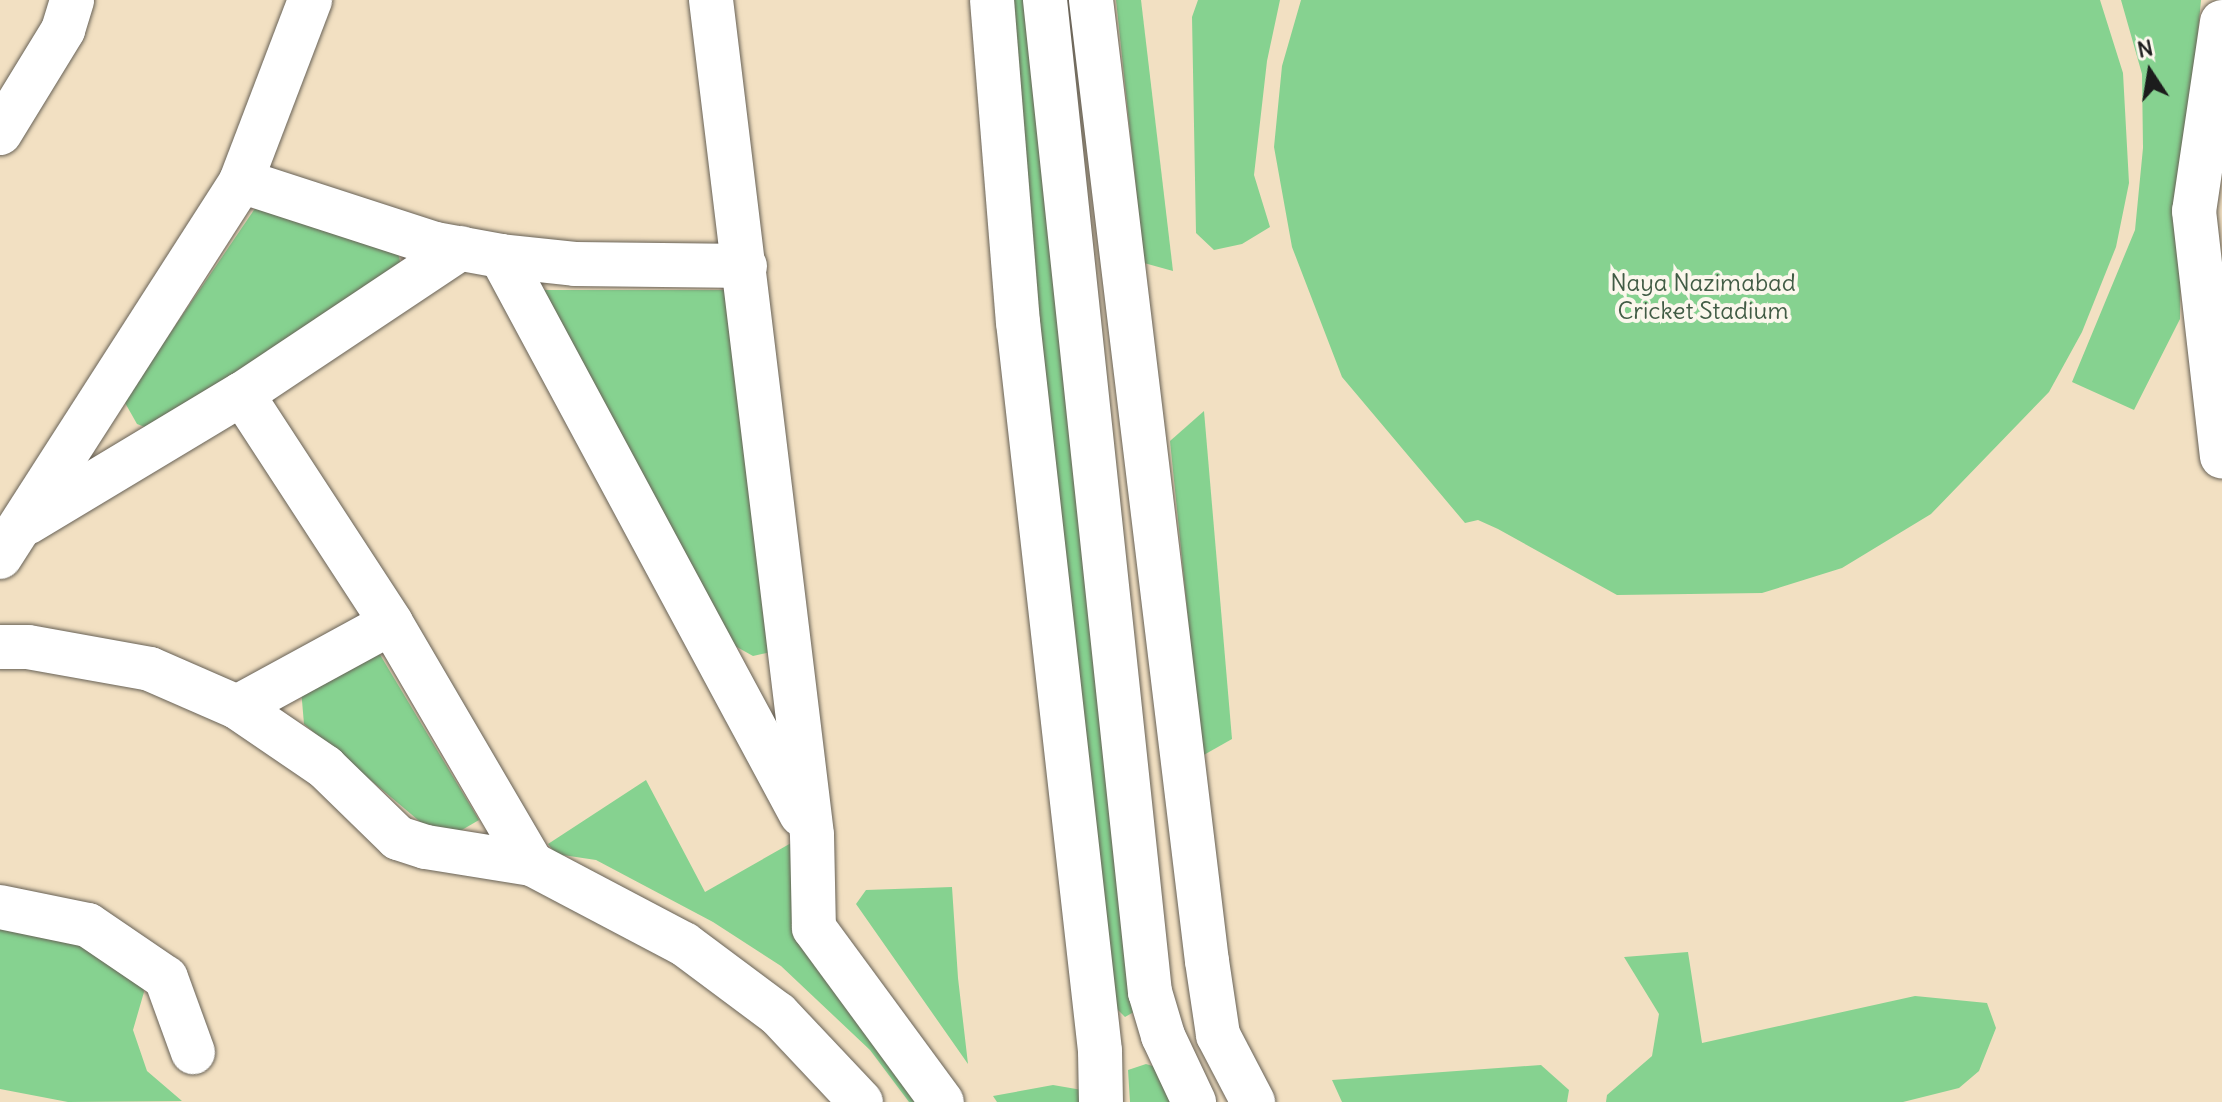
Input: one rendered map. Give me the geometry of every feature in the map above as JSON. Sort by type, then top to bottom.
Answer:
[{"type":"street","points":[[0,133],[63,30],[72,0]]},
{"type":"street","points":[[9,543],[241,181],[310,0]]},
{"type":"street","points":[[711,0],[812,835],[814,928],[942,1102]]},
{"type":"street","points":[[992,0],[1018,322],[1100,1051],[1101,1102]]},
{"type":"street","points":[[1045,0],[1150,992],[1163,1036],[1194,1102]]},
{"type":"street","points":[[1091,0],[1207,961],[1218,1035],[1253,1102]]},
{"type":"street","points":[[2222,22],[2194,211],[2222,456]]},
{"type":"street","points":[[241,181],[481,252],[575,264],[745,266]]},
{"type":"street","points":[[9,543],[242,394],[481,252]]},
{"type":"street","points":[[481,252],[812,835]]},
{"type":"street","points":[[242,394],[391,623],[532,864]]},
{"type":"street","points":[[237,707],[391,623]]},
{"type":"street","points":[[0,647],[28,647],[150,669],[237,707],[325,767],[398,838],[426,847],[532,864],[684,944],[778,1014],[861,1102]]},
{"type":"street","points":[[0,907],[88,925],[166,978],[193,1052]]},
{"type":"green space","points":[[1013,0],[1029,0],[1139,1009],[1125,1017],[1116,1008],[1006,16]]},
{"type":"green space","points":[[1116,0],[1141,0],[1173,271],[1144,263]]},
{"type":"green space","points":[[1198,0],[1280,0],[1267,61],[1254,175],[1270,227],[1242,244],[1214,250],[1196,233],[1192,17]]},
{"type":"green space","name":"Naya Nazimabad Cricket Stadium","points":[[1301,0],[2100,0],[2123,73],[2129,183],[2116,247],[2082,332],[2049,392],[1931,514],[1842,568],[1762,593],[1617,595],[1498,529],[1478,520],[1465,523],[1342,377],[1292,247],[1274,147],[1282,66]]},
{"type":"green space","points":[[2121,0],[2201,0],[2181,223],[2180,319],[2134,410],[2072,382],[2135,230],[2143,148],[2142,74]]},
{"type":"green space","points":[[256,207],[398,252],[402,271],[155,431],[137,424],[124,401]]},
{"type":"green space","points":[[525,290],[730,290],[771,652],[753,656],[735,646]]},
{"type":"green space","points":[[1204,411],[1232,739],[1202,756],[1170,441]]},
{"type":"green space","points":[[379,653],[479,820],[443,841],[304,724],[301,689]]},
{"type":"green space","points":[[646,780],[705,892],[800,838],[807,929],[936,1102],[909,1102],[870,1050],[781,966],[713,922],[596,860],[556,854],[548,844]]},
{"type":"green space","points":[[952,887],[968,1064],[856,904],[866,890]]},
{"type":"green space","points":[[0,916],[86,939],[139,970],[144,992],[133,1030],[147,1071],[182,1101],[68,1102],[0,1089]]},
{"type":"green space","points":[[1688,952],[1702,1043],[1915,996],[1987,1003],[1996,1028],[1979,1071],[1959,1088],[1903,1102],[1606,1102],[1607,1095],[1652,1056],[1659,1014],[1624,957]]},
{"type":"green space","points":[[1146,1064],[1159,1068],[1177,1102],[1130,1102],[1128,1070]]},
{"type":"green space","points":[[1541,1065],[1569,1090],[1567,1102],[1342,1102],[1332,1080]]},
{"type":"green space","points":[[1053,1085],[1082,1090],[1083,1102],[997,1102],[993,1096]]}]
